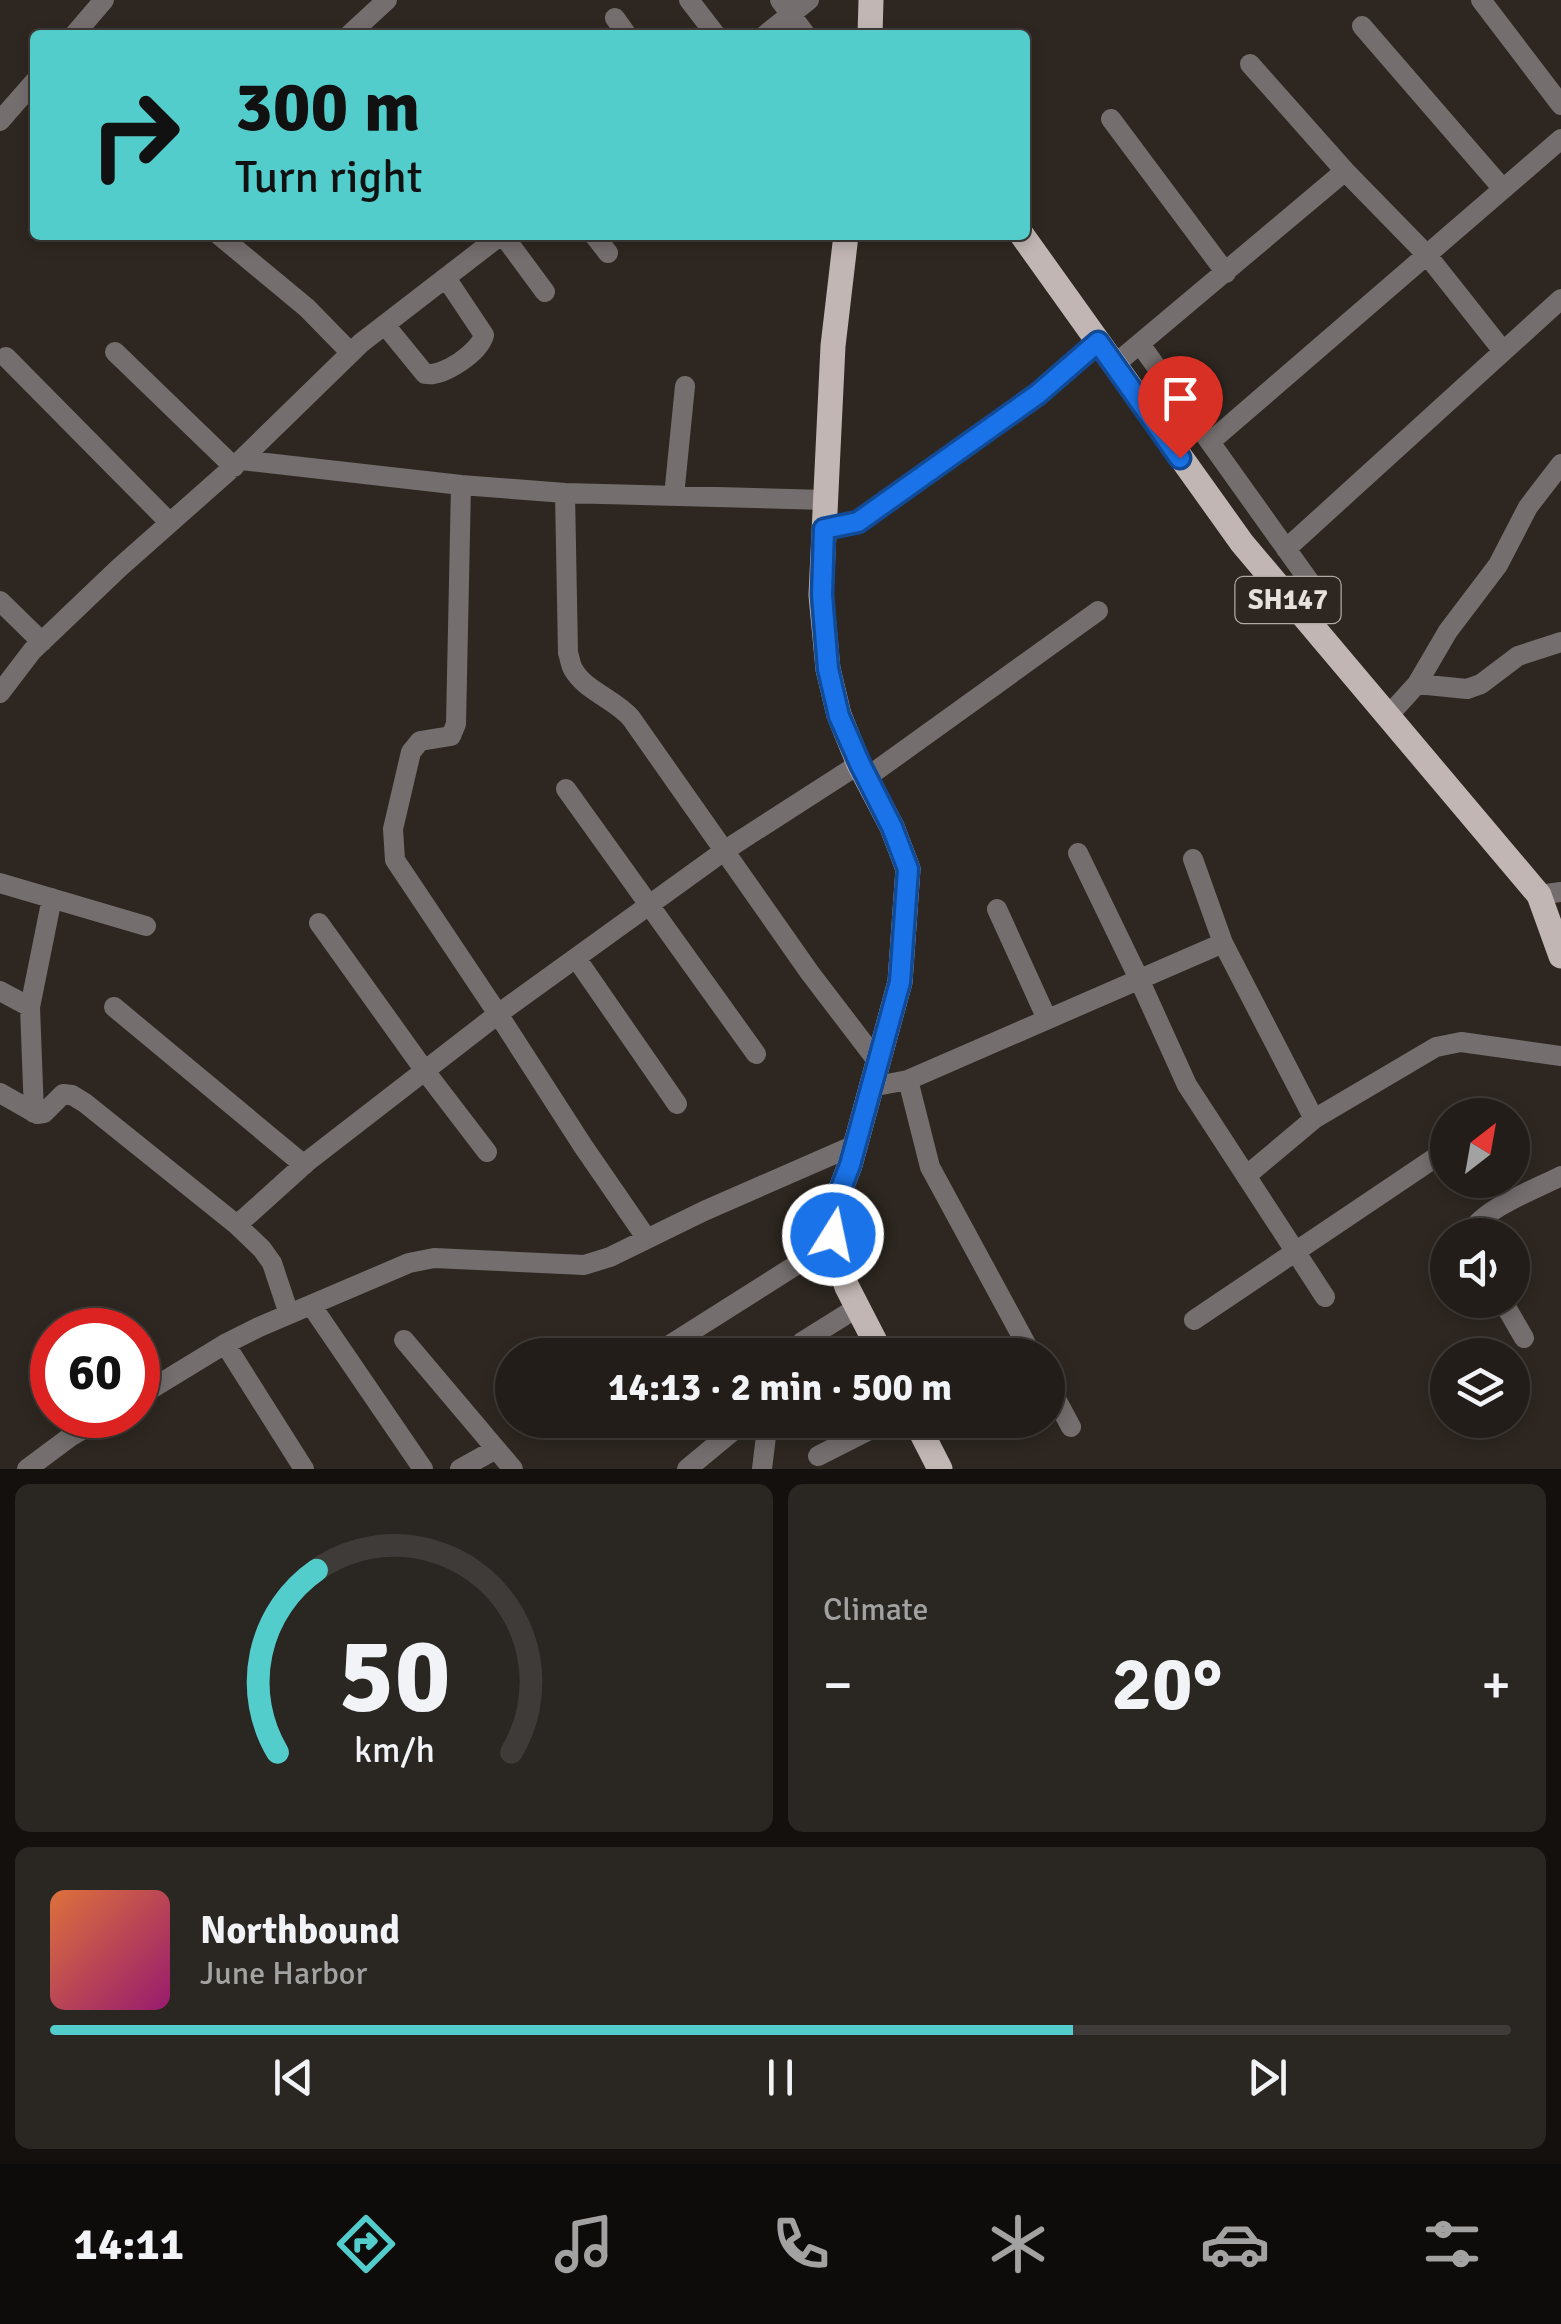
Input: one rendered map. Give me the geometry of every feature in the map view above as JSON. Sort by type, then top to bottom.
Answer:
[{"type":"main road","points":[[845,240],[833,346],[824,529],[822,595],[828,669],[839,716],[908,869],[900,982],[833,1209],[836,1257],[874,1338]]},
{"type":"main road","name":"SH147","points":[[1026,240],[1242,543],[1388,716],[1550,894],[1561,956]]},
{"type":"main road","points":[[924,1438],[940,1469]]},
{"type":"street","points":[[78,30],[104,0]]},
{"type":"street","points":[[354,30],[386,0]]},
{"type":"street","points":[[690,0],[712,30]]},
{"type":"street","points":[[769,30],[786,7],[809,0]]},
{"type":"street","points":[[1481,0],[1561,105]]},
{"type":"street","points":[[786,7],[802,30]]},
{"type":"street","points":[[1362,26],[1503,189]]},
{"type":"street","points":[[1250,64],[1426,255],[1503,352]]},
{"type":"street","points":[[0,120],[30,87]]},
{"type":"street","points":[[1111,119],[1226,273]]},
{"type":"street","points":[[1210,442],[1561,139]]},
{"type":"street","points":[[1114,366],[1345,171]]},
{"type":"street","points":[[225,240],[307,308],[351,354]]},
{"type":"street","points":[[0,694],[42,642],[118,568],[238,464],[351,354],[495,240]]},
{"type":"street","points":[[506,240],[545,292]]},
{"type":"street","points":[[598,240],[608,253]]},
{"type":"street","points":[[385,325],[425,374],[439,374],[470,354],[484,336],[446,278]]},
{"type":"street","points":[[1286,549],[1561,298]]},
{"type":"street","points":[[824,529],[858,522],[1038,394],[1098,342]]},
{"type":"street","points":[[1140,344],[1322,599]]},
{"type":"street","points":[[115,352],[238,464],[565,493],[826,500]]},
{"type":"street","points":[[6,358],[170,523]]},
{"type":"street","points":[[674,496],[684,386]]},
{"type":"street","points":[[1388,716],[1417,684],[1448,630],[1498,565],[1528,508],[1561,464]]},
{"type":"street","points":[[460,484],[456,724],[451,736],[420,741],[411,752],[393,828],[394,860],[646,1239]]},
{"type":"street","points":[[565,493],[568,653],[573,670],[631,718],[810,973],[875,1075],[908,1080],[1222,943]]},
{"type":"street","points":[[0,601],[42,642]]},
{"type":"street","points":[[236,1225],[304,1165],[498,1014],[724,851],[863,771],[1098,611]]},
{"type":"street","points":[[1417,684],[1466,690],[1481,684],[1518,656],[1561,642]]},
{"type":"street","points":[[566,790],[756,1054]]},
{"type":"street","points":[[1078,853],[1187,1085],[1324,1297]]},
{"type":"street","points":[[1193,859],[1222,943],[1314,1119]]},
{"type":"street","points":[[0,883],[146,926]]},
{"type":"street","points":[[34,1112],[30,1007],[52,898]]},
{"type":"street","points":[[997,909],[1047,1019]]},
{"type":"street","points":[[319,923],[487,1152]]},
{"type":"street","points":[[576,958],[677,1104]]},
{"type":"street","points":[[0,992],[30,1007]]},
{"type":"street","points":[[114,1006],[304,1165]]},
{"type":"street","points":[[1246,1176],[1314,1119],[1436,1047],[1462,1042],[1561,1056]]},
{"type":"street","points":[[908,1080],[930,1167],[1023,1338]]},
{"type":"street","points":[[0,1094],[34,1112],[44,1113],[60,1096],[72,1094],[262,1249],[272,1264],[288,1314]]},
{"type":"street","points":[[160,1384],[225,1344],[409,1264],[434,1258],[584,1264],[610,1256],[855,1144]]},
{"type":"street","points":[[1194,1320],[1430,1162]]},
{"type":"street","points":[[1484,1218],[1561,1176]]},
{"type":"street","points":[[681,1338],[834,1241]]},
{"type":"street","points":[[311,1305],[423,1469]]},
{"type":"street","points":[[808,1338],[858,1307]]},
{"type":"street","points":[[1512,1318],[1524,1338]]},
{"type":"street","points":[[404,1340],[513,1469]]},
{"type":"street","points":[[225,1344],[304,1469]]},
{"type":"street","points":[[1065,1417],[1071,1428]]},
{"type":"street","points":[[27,1469],[69,1438]]},
{"type":"street","points":[[687,1469],[724,1438]]},
{"type":"street","points":[[762,1469],[766,1438]]},
{"type":"street","points":[[818,1456],[853,1438]]},
{"type":"street","points":[[460,1469],[496,1449]]},
{"type":"route","points":[[833,1235],[833,1209],[850,1165],[900,982],[908,869],[839,716],[828,669],[822,595],[824,529],[858,522],[1038,394],[1098,342],[1180,458]]}]
